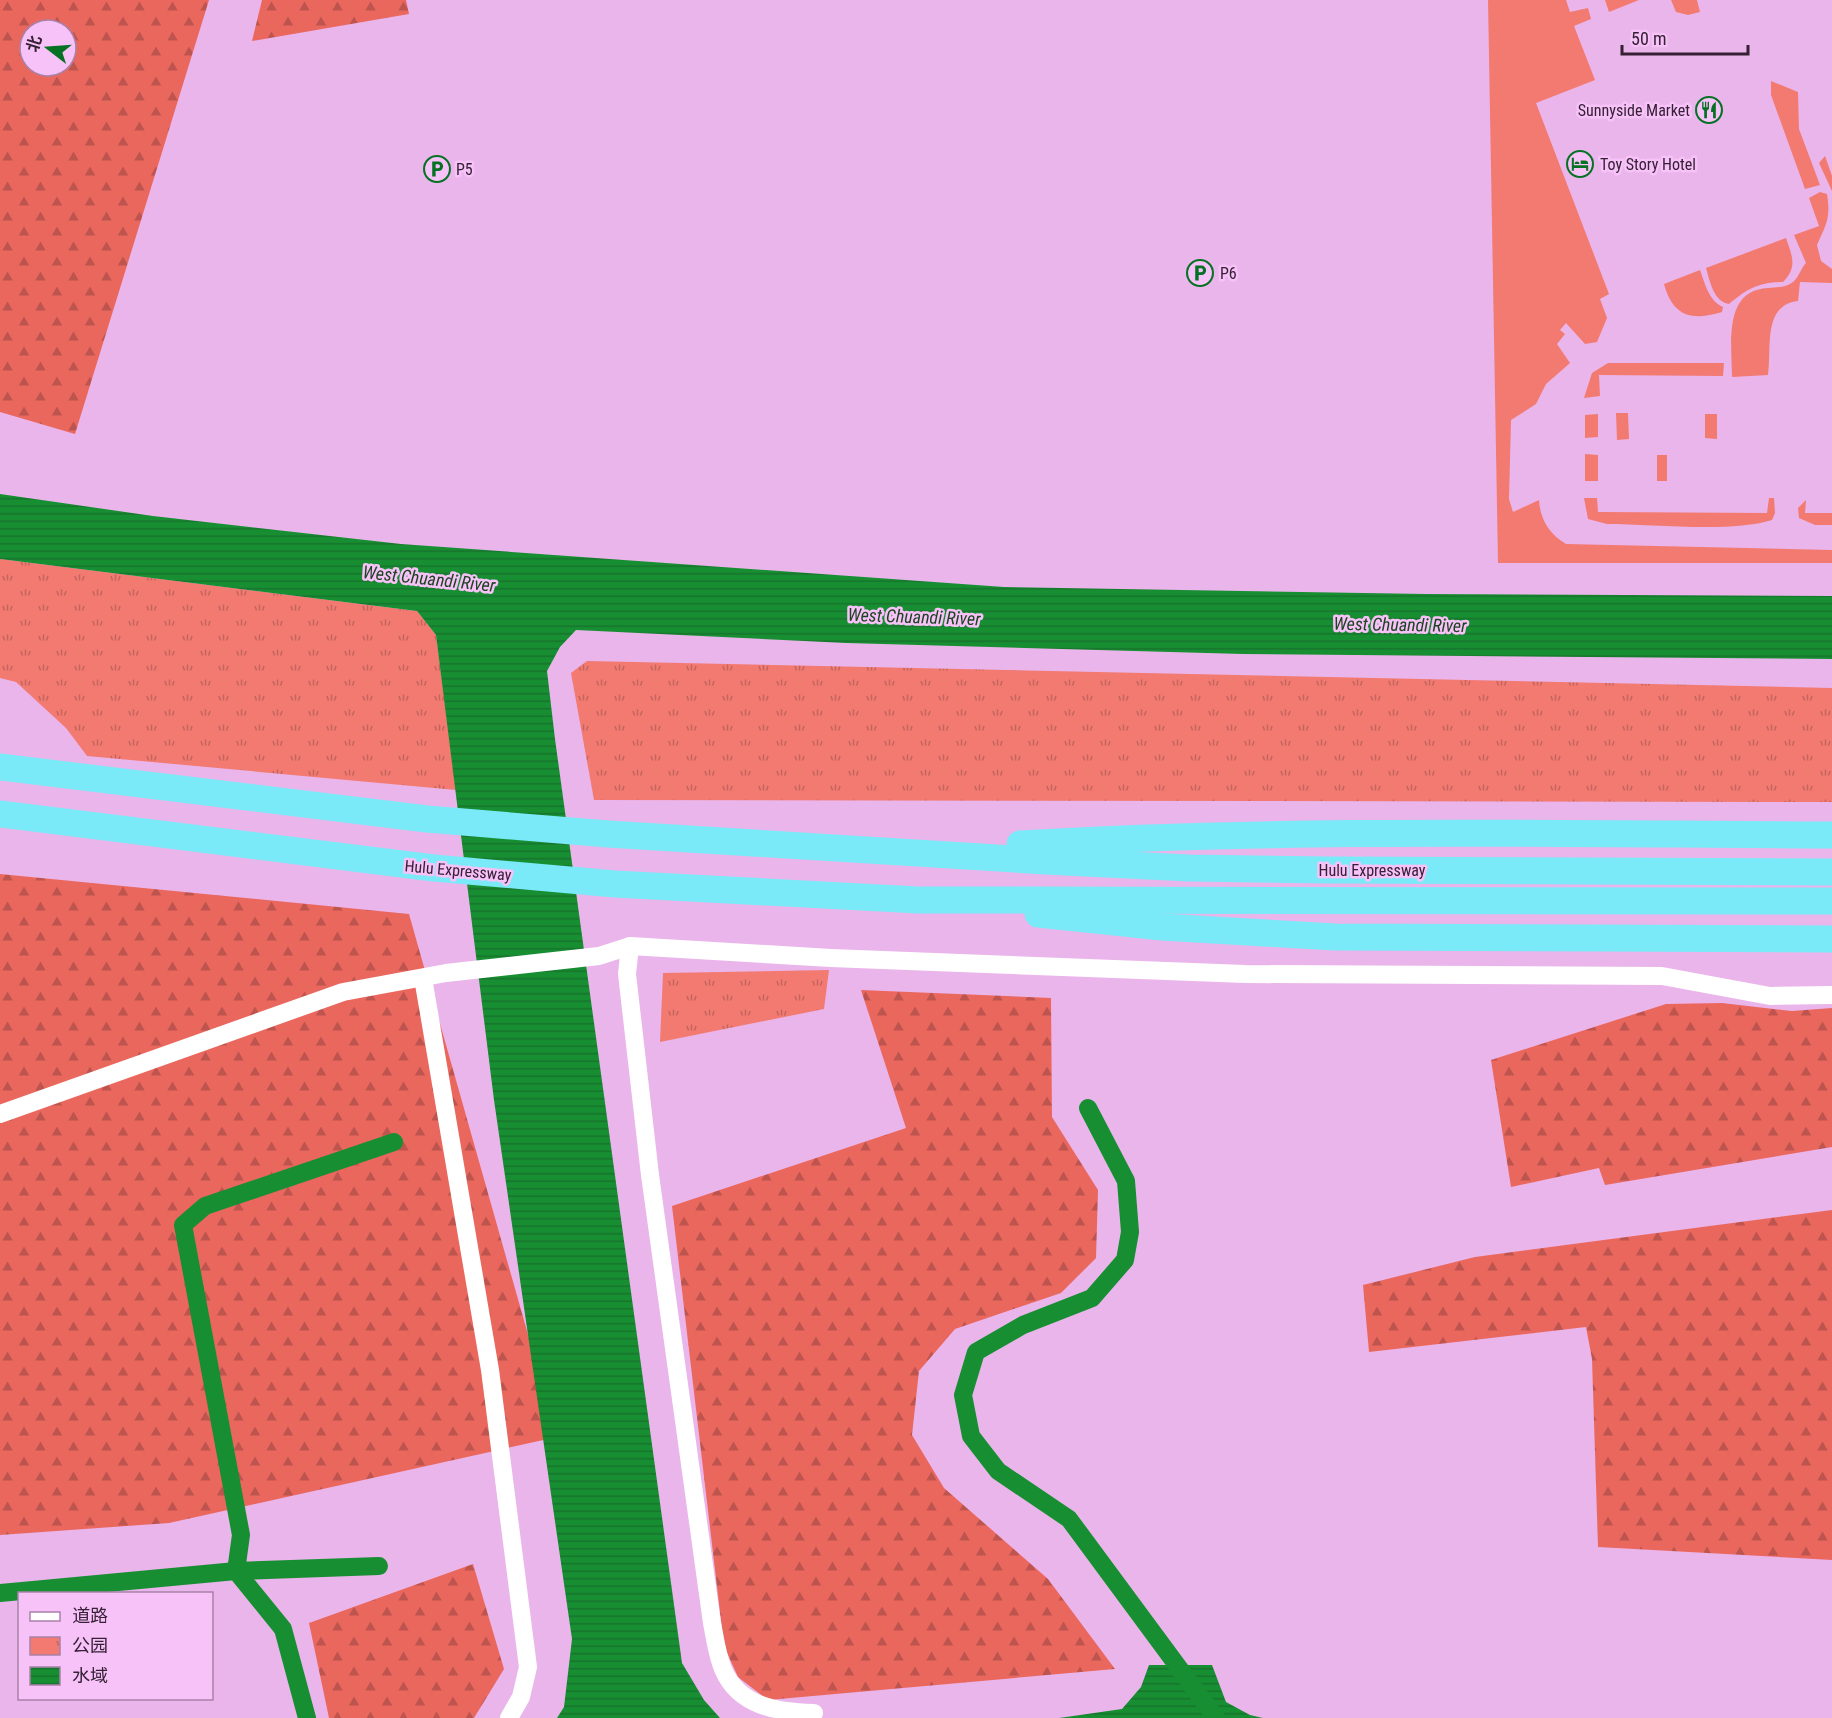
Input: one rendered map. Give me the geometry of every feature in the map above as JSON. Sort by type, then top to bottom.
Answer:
[{"type":"highway","name":"Hulu Expressway","points":[[0,767],[427,819],[608,834],[1189,868],[1832,872]]},
{"type":"highway","name":"Hulu Expressway","points":[[0,814],[434,868],[615,884],[918,900],[1244,934],[1335,937],[1832,939]]},
{"type":"highway","name":"Hulu Expressway","points":[[914,851],[1218,834],[1832,835]]},
{"type":"highway","name":"Hulu Expressway","points":[[918,900],[1832,901]]},
{"type":"street","points":[[630,946],[627,974],[650,1175],[712,1623],[723,1670],[740,1694],[759,1706],[783,1712],[814,1713]]},
{"type":"street","points":[[0,1114],[343,992],[446,973],[598,956],[630,946],[831,958],[1245,974],[1662,976],[1770,996],[1832,995]]},
{"type":"street","points":[[423,978],[490,1370],[528,1667],[521,1697],[509,1718]]},
{"type":"green space","points":[[0,0],[209,0],[75,434],[0,412]]},
{"type":"green space","points":[[262,0],[406,0],[409,14],[252,41]]},
{"type":"green space","points":[[1488,0],[1566,0],[1570,12],[1588,8],[1591,19],[1574,26],[1595,80],[1536,103],[1609,294],[1600,299],[1607,318],[1597,342],[1585,344],[1566,323],[1560,330],[1565,334],[1557,344],[1570,363],[1546,384],[1536,404],[1511,420],[1509,499],[1513,512],[1539,500],[1546,525],[1566,544],[1832,550],[1832,563],[1498,563]]},
{"type":"green space","points":[[1605,0],[1639,0],[1609,12]]},
{"type":"green space","points":[[1671,0],[1697,0],[1700,12],[1688,15],[1676,12]]},
{"type":"green space","points":[[1771,81],[1798,92],[1799,129],[1820,185],[1805,189],[1771,95]]},
{"type":"green space","points":[[1825,156],[1832,176],[1832,191],[1819,163]]},
{"type":"green space","points":[[1820,192],[1827,194],[1828,210],[1827,221],[1817,245],[1821,261],[1832,269],[1832,283],[1800,282],[1798,301],[1787,304],[1779,311],[1771,330],[1768,375],[1732,377],[1732,327],[1739,304],[1746,295],[1757,290],[1785,286],[1797,278],[1806,263],[1794,235],[1819,226],[1809,198]]},
{"type":"green space","points":[[1786,238],[1792,256],[1792,266],[1788,277],[1783,282],[1754,287],[1729,304],[1719,299],[1713,290],[1706,268]]},
{"type":"green space","points":[[1700,270],[1714,301],[1723,307],[1722,312],[1702,316],[1685,314],[1678,310],[1668,295],[1664,284]]},
{"type":"green space","points":[[1608,363],[1724,363],[1723,376],[1599,375],[1600,396],[1584,398],[1592,373]]},
{"type":"green space","points":[[1616,413],[1628,413],[1629,439],[1617,440]]},
{"type":"green space","points":[[1598,414],[1598,437],[1585,438],[1585,415]]},
{"type":"green space","points":[[1705,414],[1717,414],[1717,439],[1705,438]]},
{"type":"green space","points":[[1585,454],[1598,455],[1598,481],[1585,481]]},
{"type":"green space","points":[[1657,455],[1667,455],[1667,481],[1657,481]]},
{"type":"green space","points":[[1584,498],[1597,498],[1598,512],[1767,513],[1769,498],[1774,498],[1775,513],[1772,520],[1736,526],[1607,524],[1588,519]]},
{"type":"green space","points":[[1806,500],[1805,513],[1832,513],[1832,525],[1815,525],[1799,518],[1798,508]]},
{"type":"green space","points":[[0,559],[417,611],[436,635],[456,790],[87,756],[66,728],[16,682],[0,678]]},
{"type":"green space","points":[[587,661],[1832,688],[1832,802],[594,800],[571,673]]},
{"type":"green space","points":[[0,874],[409,914],[557,1437],[169,1523],[0,1535]]},
{"type":"green space","points":[[829,970],[824,1009],[660,1042],[663,973]]},
{"type":"green space","points":[[861,990],[1051,998],[1052,1117],[1098,1190],[1096,1258],[1061,1293],[955,1329],[919,1371],[912,1435],[944,1488],[1048,1579],[1115,1669],[768,1700],[738,1677],[724,1646],[672,1206],[906,1128]]},
{"type":"green space","points":[[1722,1003],[1792,1011],[1832,1008],[1832,1147],[1605,1185],[1599,1168],[1511,1187],[1491,1060],[1666,1004]]},
{"type":"green space","points":[[1832,1210],[1832,1560],[1598,1547],[1592,1359],[1586,1327],[1369,1352],[1363,1285],[1475,1257]]},
{"type":"green space","points":[[473,1564],[504,1669],[474,1718],[329,1718],[309,1623]]},
{"type":"water","name":"West Chuandi River","points":[[0,494],[153,516],[401,544],[1004,587],[1426,594],[1832,596],[1832,659],[1243,654],[846,643],[576,630],[560,647],[547,671],[555,739],[682,1663],[704,1700],[720,1718],[557,1718],[564,1707],[572,1639],[494,1100],[436,635],[417,611],[0,559]]},
{"type":"water","points":[[1149,1665],[1212,1665],[1226,1702],[1250,1715],[1263,1718],[1059,1718],[1122,1709],[1141,1687]]},
{"type":"waterway","points":[[1088,1108],[1126,1181],[1130,1232],[1125,1260],[1092,1298],[1023,1325],[976,1352],[963,1395],[971,1436],[998,1471],[1069,1519],[1216,1718]]},
{"type":"waterway","points":[[379,1566],[236,1571],[241,1535],[183,1225],[205,1206],[394,1142]]},
{"type":"waterway","points":[[0,1593],[236,1571],[283,1629],[307,1718]]},
{"type":"place","name":"Sunnyside Market","points":[[1709,110]]},
{"type":"place","name":"Toy Story Hotel","points":[[1580,164]]},
{"type":"place","name":"P5","points":[[437,169]]},
{"type":"place","name":"P6","points":[[1200,273]]}]
